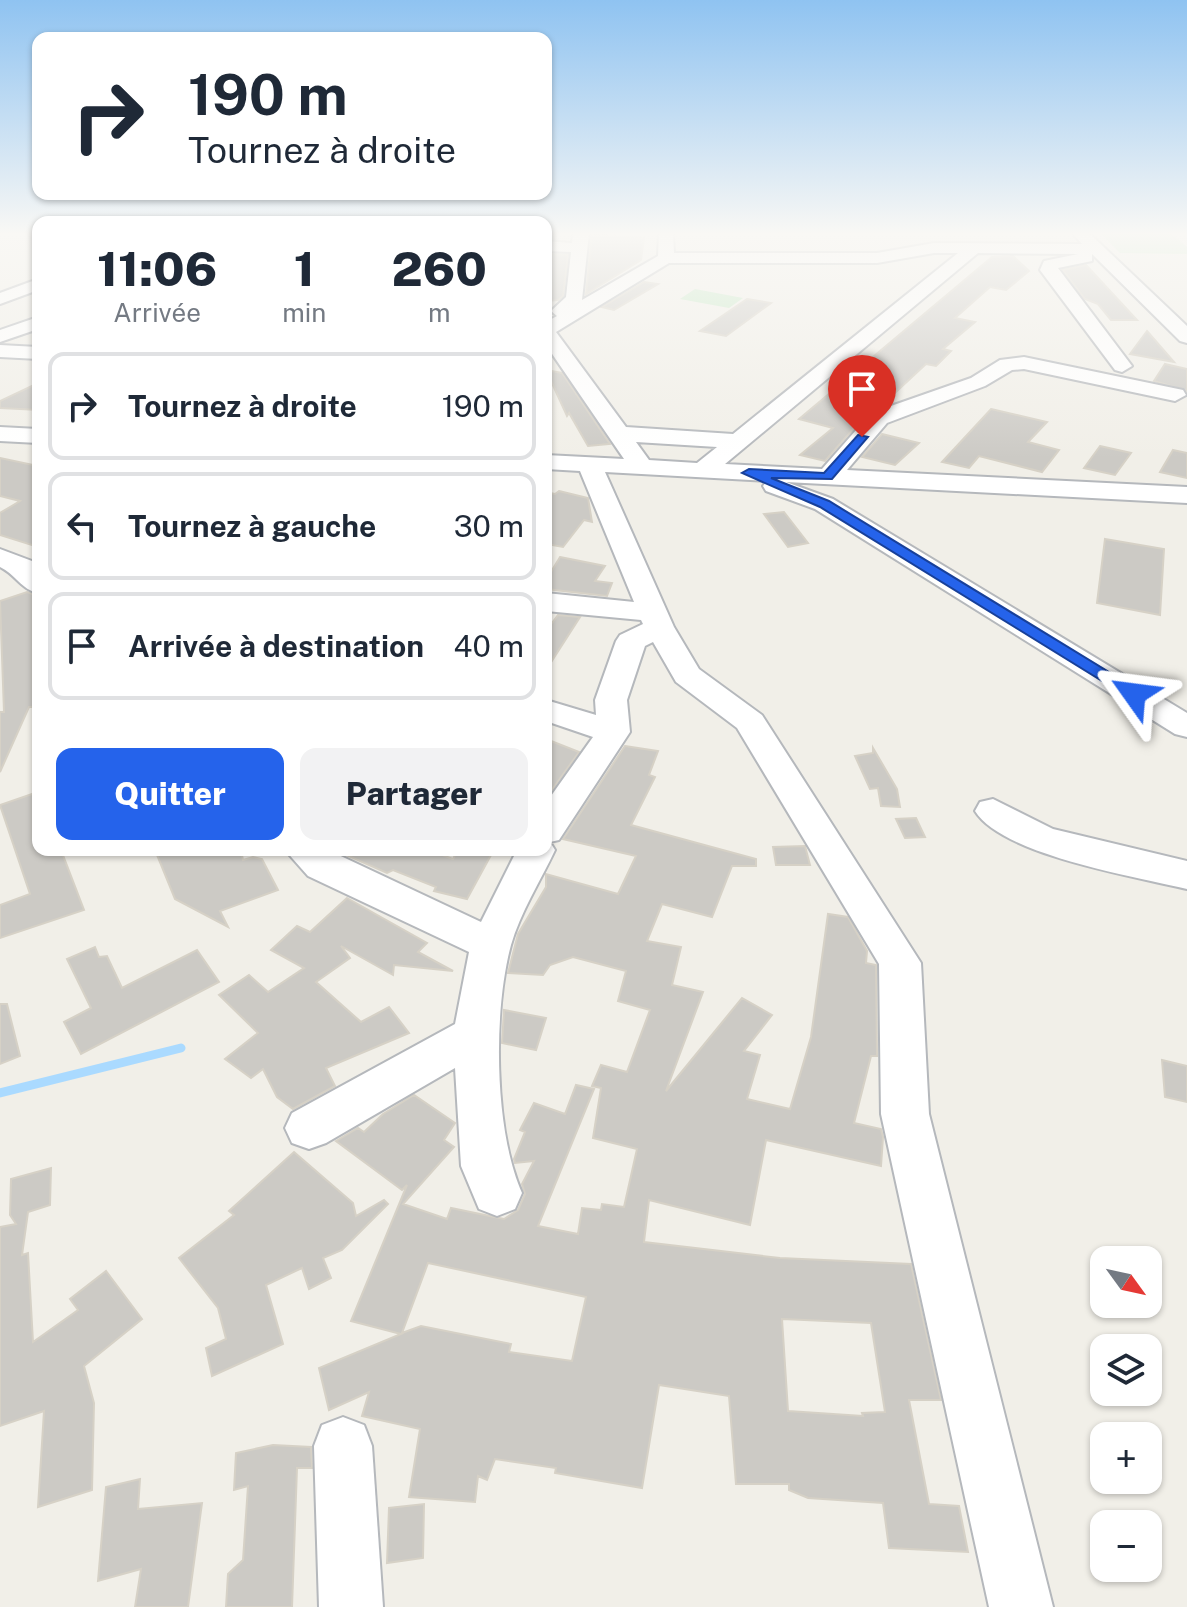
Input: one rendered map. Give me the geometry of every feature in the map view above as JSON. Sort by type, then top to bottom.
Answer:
[{"type":"street","points":[[569,308],[571,312]]},
{"type":"street","points":[[552,326],[578,308]]},
{"type":"street","points":[[703,470],[901,308]]},
{"type":"street","points":[[1078,308],[1122,366]]},
{"type":"street","points":[[1157,308],[1187,337]]},
{"type":"street","points":[[552,311],[571,312]]},
{"type":"street","points":[[0,336],[32,325]]},
{"type":"street","points":[[552,338],[642,467]]},
{"type":"street","points":[[0,351],[32,353]]},
{"type":"street","points":[[828,477],[879,418],[978,382],[1007,364],[1024,363],[1175,395]]},
{"type":"street","points":[[0,434],[32,436]]},
{"type":"street","points":[[621,434],[739,441]]},
{"type":"street","points":[[552,462],[1187,495]]},
{"type":"street","points":[[589,464],[657,620],[687,675],[750,722],[900,963],[905,1114],[1021,1607]]},
{"type":"street","points":[[749,473],[824,504],[1187,727]]},
{"type":"street","points":[[0,557],[22,567],[32,578]]},
{"type":"street","points":[[552,603],[657,620]]},
{"type":"street","points":[[552,822],[613,732],[611,700],[631,641],[657,620]]},
{"type":"street","points":[[552,712],[613,732]]},
{"type":"street","points":[[993,811],[1040,838],[1081,851],[1187,875]]},
{"type":"street","points":[[311,856],[322,866],[491,944]]},
{"type":"street","points":[[497,1193],[485,1166],[475,1034],[491,944],[533,856]]},
{"type":"street","points":[[309,1128],[475,1034]]},
{"type":"street","points":[[343,1446],[351,1607]]},
{"type":"building","points":[[734,308],[764,308],[726,336],[700,331]]},
{"type":"building","points":[[931,308],[966,308],[955,318],[975,322],[943,349],[951,351],[936,366],[926,364],[884,403],[887,404],[869,411],[825,461],[800,455],[833,428],[799,419]]},
{"type":"building","points":[[1101,308],[1126,308],[1137,320],[1111,320]]},
{"type":"building","points":[[1147,331],[1174,362],[1130,354]]},
{"type":"building","points":[[1165,364],[1187,369],[1187,391],[1154,381]]},
{"type":"building","points":[[552,371],[562,373],[610,444],[588,446],[569,413],[567,416],[552,383]]},
{"type":"building","points":[[32,386],[32,410],[0,408],[0,401]]},
{"type":"building","points":[[991,409],[1047,422],[1028,442],[1059,450],[1042,472],[979,456],[969,468],[942,462]]},
{"type":"building","points":[[882,434],[919,443],[895,465],[862,457]]},
{"type":"building","points":[[1100,446],[1131,453],[1115,475],[1084,468]]},
{"type":"building","points":[[1173,450],[1187,453],[1187,478],[1160,472]]},
{"type":"building","points":[[0,458],[32,465],[32,545],[0,535],[0,513],[20,501],[0,496]]},
{"type":"building","points":[[559,491],[588,498],[592,522],[584,520],[563,547],[552,545],[552,493]]},
{"type":"building","points":[[784,512],[808,543],[788,547],[764,514]]},
{"type":"building","points":[[1105,539],[1164,549],[1160,615],[1097,603]]},
{"type":"building","points":[[560,557],[605,566],[595,581],[612,583],[607,596],[552,590],[552,570]]},
{"type":"building","points":[[27,592],[32,594],[32,707],[29,707],[0,772],[0,712],[4,712],[0,601]]},
{"type":"building","points":[[558,615],[580,617],[552,661],[552,623]]},
{"type":"building","points":[[552,741],[579,752],[552,790]]},
{"type":"building","points":[[625,746],[658,751],[649,775],[655,777],[631,825],[756,859],[756,866],[732,866],[712,917],[662,904],[647,941],[681,947],[672,985],[703,992],[666,1091],[742,998],[772,1015],[744,1051],[760,1055],[747,1099],[790,1109],[811,1037],[828,914],[848,917],[867,951],[866,963],[876,965],[877,1056],[871,1056],[854,1123],[881,1129],[881,1166],[766,1140],[750,1225],[649,1200],[644,1242],[780,1258],[911,1264],[941,1400],[909,1400],[929,1504],[959,1506],[968,1552],[889,1548],[883,1503],[808,1498],[789,1490],[789,1484],[736,1484],[729,1396],[659,1385],[642,1488],[555,1473],[556,1468],[495,1459],[487,1480],[478,1476],[475,1502],[409,1497],[420,1429],[362,1416],[369,1392],[329,1410],[319,1368],[401,1334],[351,1321],[407,1185],[402,1190],[336,1141],[358,1128],[364,1132],[383,1114],[414,1095],[455,1123],[444,1140],[454,1147],[403,1204],[447,1219],[451,1208],[504,1219],[518,1210],[525,1194],[522,1184],[534,1161],[515,1163],[514,1159],[525,1132],[520,1130],[534,1103],[565,1114],[576,1085],[594,1089],[538,1226],[578,1234],[582,1208],[601,1210],[602,1204],[624,1207],[637,1149],[593,1138],[601,1088],[592,1086],[601,1065],[627,1072],[650,1010],[618,1001],[626,971],[573,957],[550,965],[543,975],[508,973],[518,934],[546,887],[546,874],[618,894],[636,856],[563,839]],"holes":[[[428,1263],[586,1297],[572,1361],[509,1352],[511,1344],[421,1326],[402,1333]],[[782,1319],[871,1323],[885,1412],[862,1413],[863,1416],[788,1411]]]},
{"type":"building","points":[[873,748],[897,789],[900,807],[881,806],[878,788],[870,789],[855,756],[873,753]]},
{"type":"building","points":[[32,794],[32,856],[63,856],[84,910],[0,938],[0,905],[30,894],[0,805]]},
{"type":"building","points":[[916,818],[925,837],[905,838],[896,819]]},
{"type":"building","points":[[805,846],[810,865],[776,865],[773,847]]},
{"type":"building","points":[[157,856],[242,856],[243,860],[253,857],[262,859],[278,890],[220,911],[228,927],[175,899]]},
{"type":"building","points":[[349,856],[445,856],[453,859],[455,856],[490,856],[467,899],[434,891],[436,887],[393,870],[387,873]]},
{"type":"building","points":[[347,898],[427,943],[418,952],[453,971],[394,965],[393,975],[341,946],[350,958],[316,982],[361,1022],[389,1007],[409,1033],[326,1068],[335,1086],[293,1109],[277,1097],[263,1069],[251,1078],[225,1059],[258,1033],[219,995],[249,975],[268,992],[304,968],[271,950],[297,926],[310,932]]},
{"type":"building","points":[[95,947],[99,957],[107,956],[122,988],[197,950],[219,982],[81,1054],[64,1022],[91,1008],[67,959]]},
{"type":"building","points":[[0,1004],[7,1004],[20,1056],[0,1064]]},
{"type":"building","points":[[504,1010],[546,1018],[536,1050],[502,1043]]},
{"type":"building","points":[[1162,1060],[1187,1066],[1187,1102],[1165,1097]]},
{"type":"building","points":[[294,1152],[353,1203],[356,1216],[384,1200],[388,1204],[342,1250],[323,1258],[331,1278],[309,1289],[302,1268],[266,1285],[283,1344],[212,1376],[206,1348],[226,1339],[218,1308],[179,1258],[234,1215],[229,1211]]},
{"type":"building","points":[[51,1168],[50,1205],[28,1212],[22,1255],[28,1253],[33,1342],[78,1310],[70,1299],[106,1271],[142,1319],[84,1366],[94,1403],[92,1490],[38,1507],[44,1411],[0,1426],[0,1227],[16,1224],[10,1215],[11,1179]]},
{"type":"building","points":[[273,1445],[311,1447],[312,1468],[297,1468],[292,1607],[226,1607],[228,1574],[243,1560],[248,1486],[234,1490],[236,1453]]},
{"type":"building","points":[[140,1479],[138,1509],[202,1503],[188,1607],[135,1607],[141,1569],[98,1581],[106,1487]]},
{"type":"building","points":[[424,1504],[423,1558],[387,1563],[389,1508]]},
{"type":"waterway","points":[[0,1093],[181,1048]]},
{"type":"route","points":[[862,437],[828,477],[749,473],[771,485],[809,496],[824,504],[1134,694]]}]
